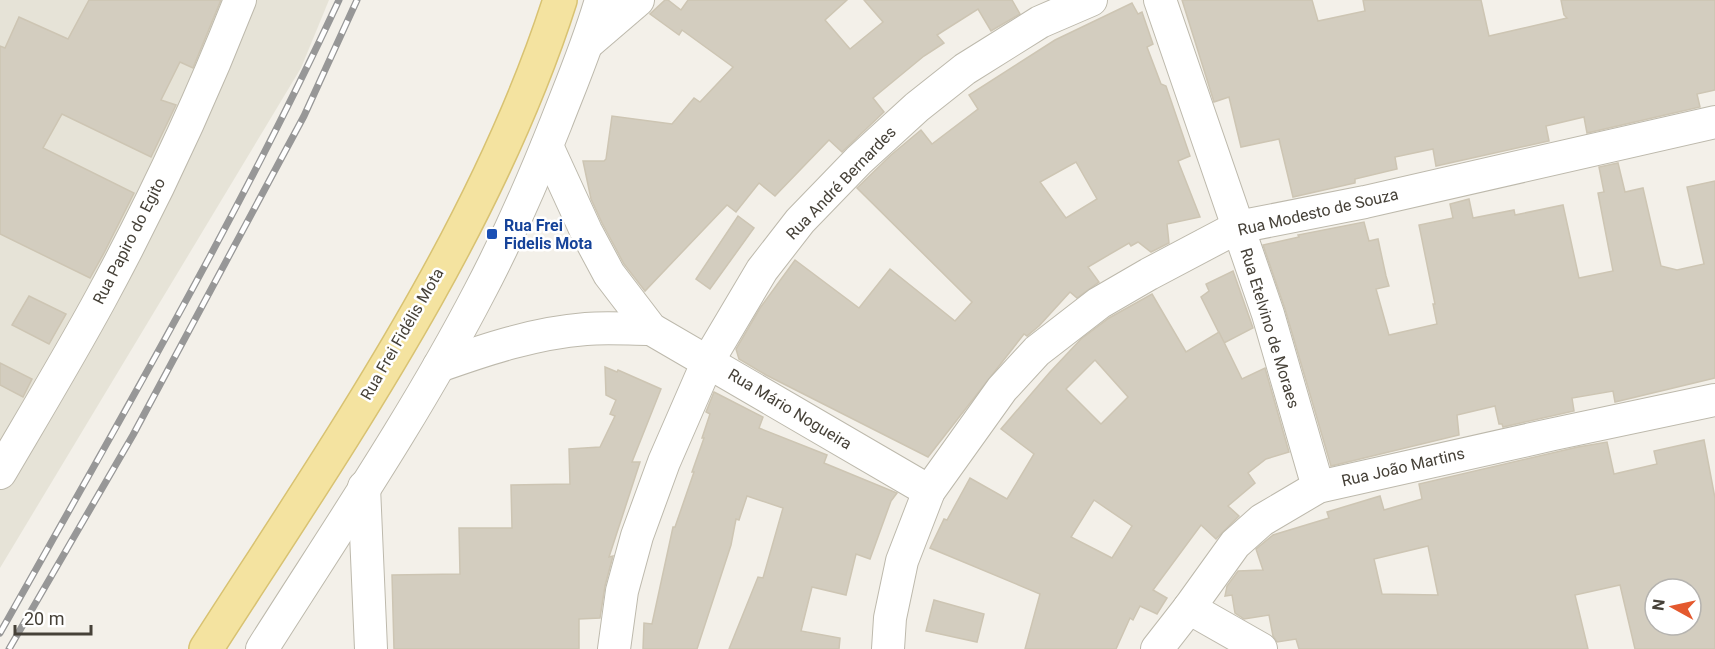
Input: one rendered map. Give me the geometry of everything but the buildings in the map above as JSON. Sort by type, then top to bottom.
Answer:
[{"type":"main road","name":"Rua Frei Fidélis Mota","points":[[207,649],[335,449],[466,223],[511,129],[560,0]]},
{"type":"street","name":"Rua Papiro do Egito","points":[[0,472],[101,298],[159,184],[225,39],[240,0]]},
{"type":"street","points":[[262,649],[439,366],[507,236],[547,146],[589,42],[601,0]]},
{"type":"street","points":[[589,42],[638,0]]},
{"type":"street","name":"Rua André Bernardes","points":[[614,649],[622,591],[637,536],[664,462],[708,361],[762,270],[800,221],[859,160],[916,107],[965,69],[1040,22],[1091,0]]},
{"type":"street","name":"Rua Etelvino de Moraes","points":[[1160,0],[1268,314],[1318,487]]},
{"type":"street","name":"Rua Modesto de Souza","points":[[888,649],[890,618],[902,561],[929,491],[1002,389],[1037,351],[1099,303],[1238,227],[1365,202],[1715,123]]},
{"type":"street","name":"Rua Mário Nogueira","points":[[547,146],[586,231],[609,274],[651,329],[929,491]]},
{"type":"street","name":"Rua Mário Nogueira","points":[[439,366],[498,345],[547,334],[587,328],[651,329]]},
{"type":"street","name":"Rua João Martins","points":[[1157,649],[1235,544],[1262,520],[1318,487],[1542,436],[1715,400]]},
{"type":"street","points":[[364,487],[370,649]]},
{"type":"street","points":[[1189,608],[1261,649]]},
{"type":"shaded area","points":[[0,0],[329,0],[301,68],[0,568]]},
{"type":"railway","points":[[0,633],[218,241],[339,0]]},
{"type":"railway","points":[[9,649],[133,435],[304,116],[357,0]]},
{"type":"place","name":"Rua Frei Fidelis Mota","points":[[492,234]]}]
